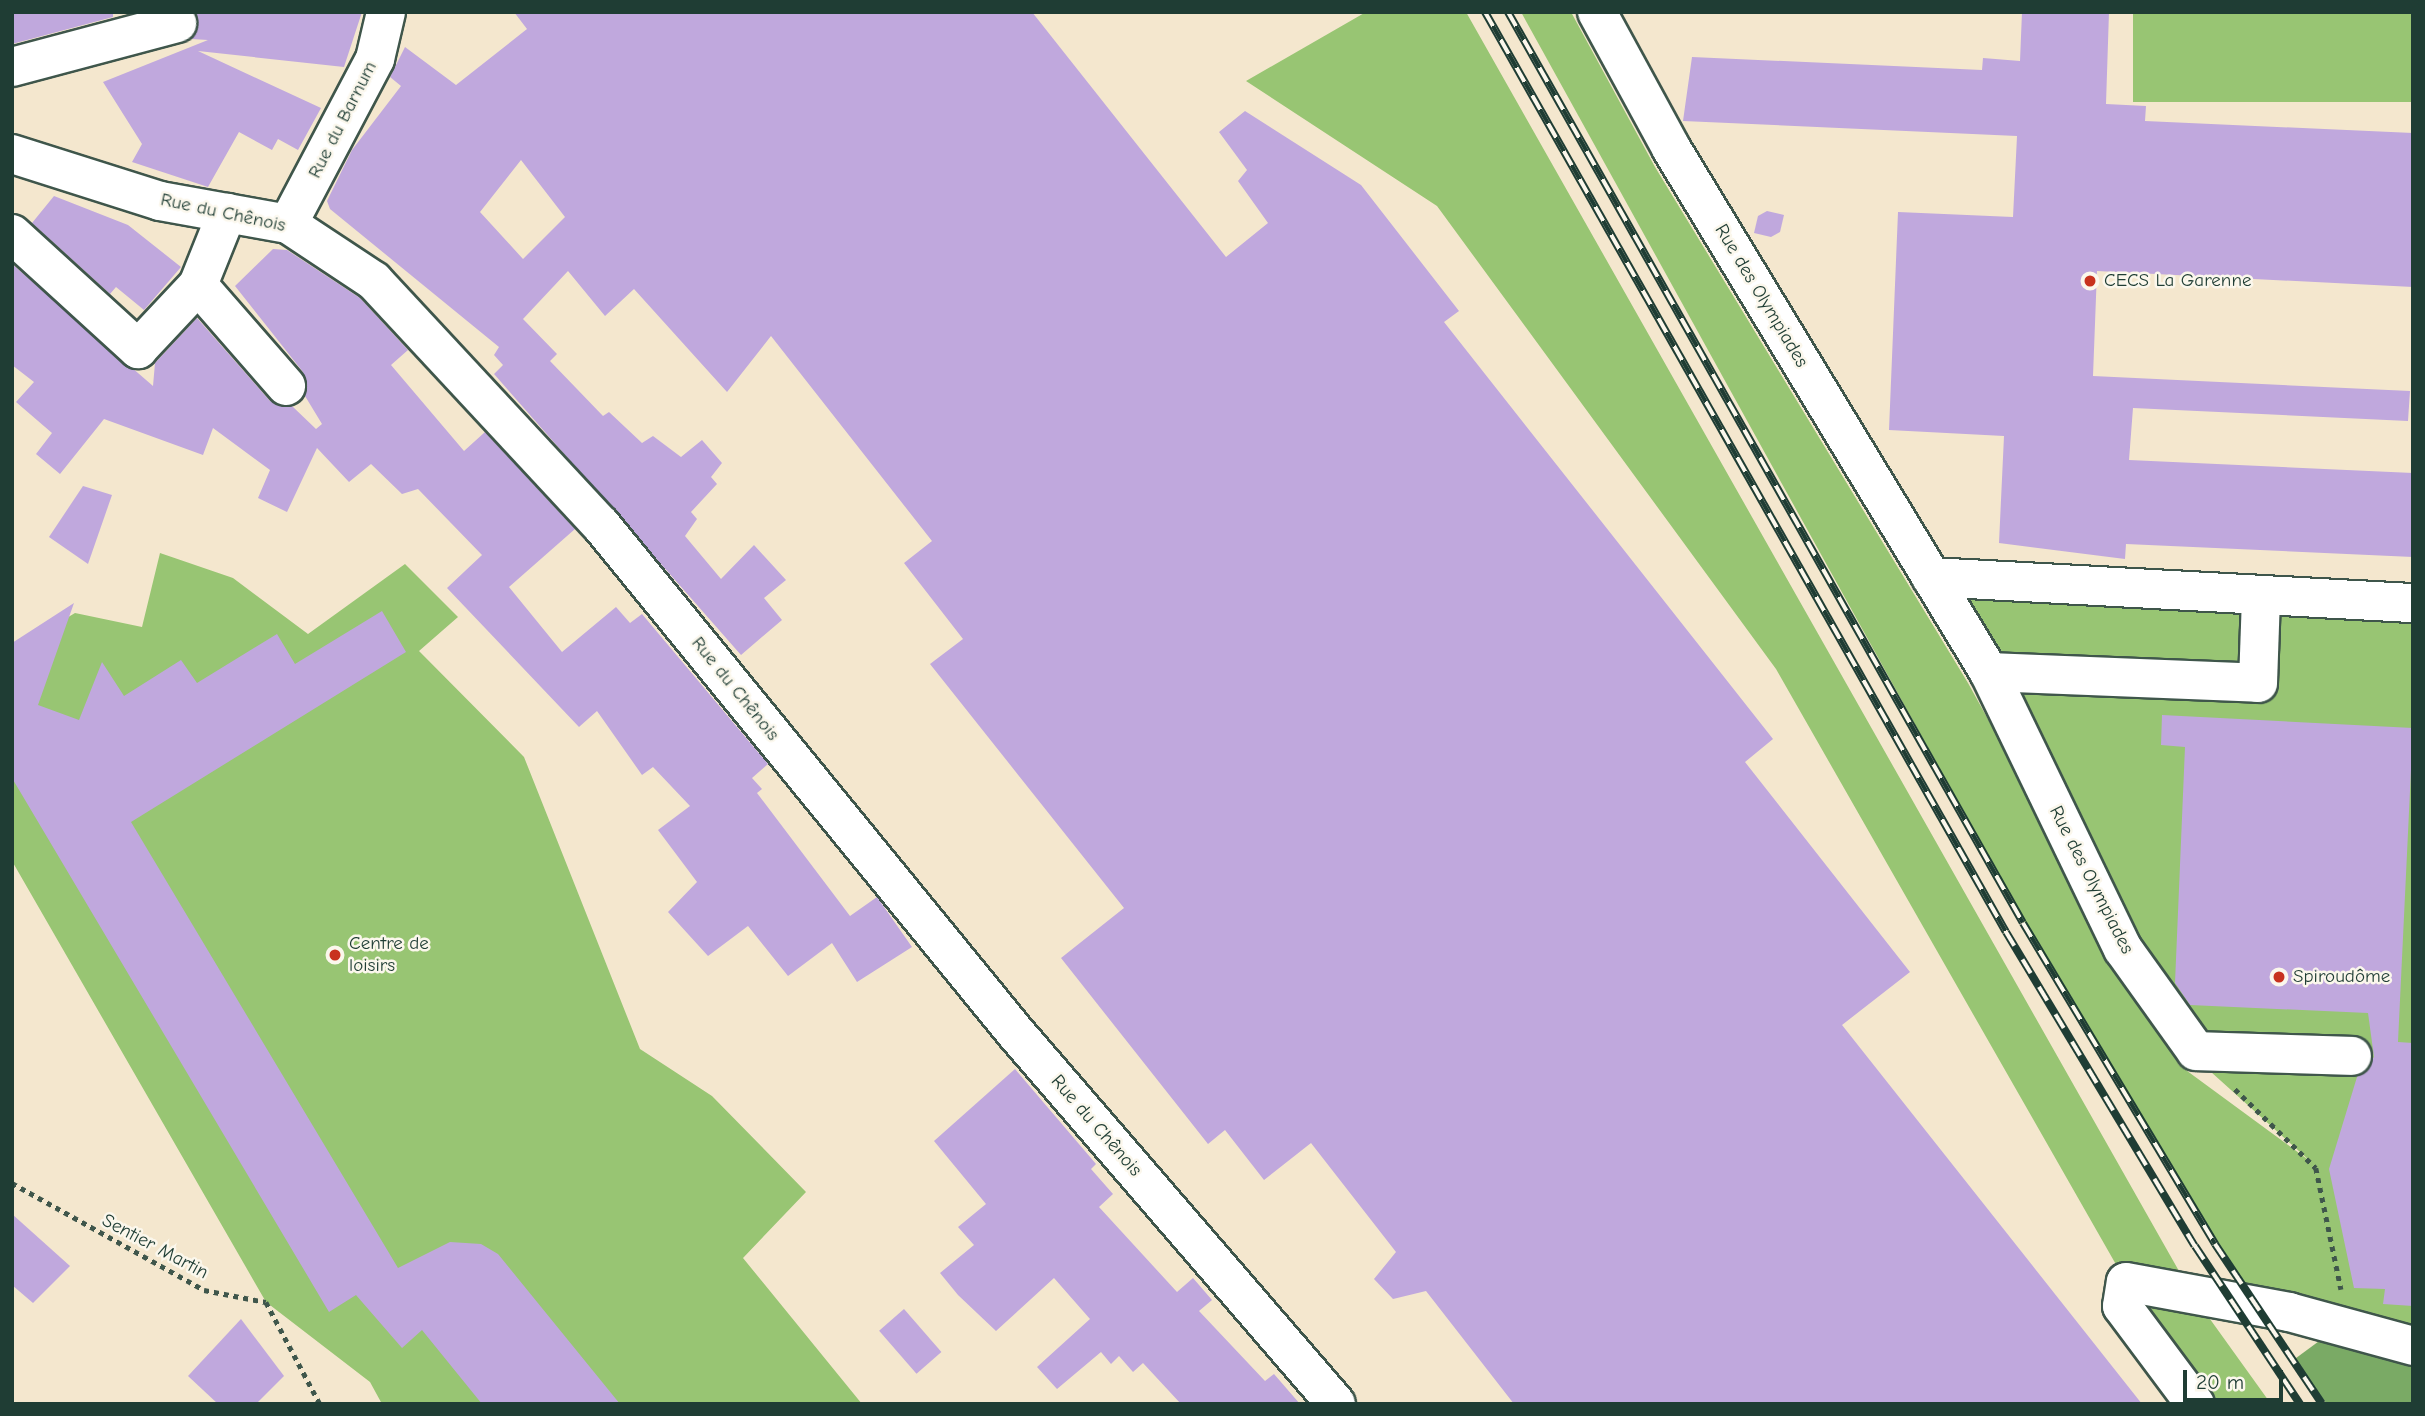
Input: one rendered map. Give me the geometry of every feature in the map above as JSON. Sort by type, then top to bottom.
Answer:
[{"type":"street","name":"Rue du Barnum","points":[[288,224],[375,59],[386,12]]},
{"type":"street","name":"Rue des Olympiades","points":[[1597,12],[1989,672],[2123,949],[2196,1051]]},
{"type":"street","points":[[12,67],[177,23]]},
{"type":"street","name":"Rue du Chênois","points":[[12,154],[160,201],[288,224],[374,281],[601,524],[1015,1032],[1336,1404]]},
{"type":"street","points":[[12,234],[138,349],[198,285],[227,213]]},
{"type":"street","points":[[198,285],[286,386]]},
{"type":"street","points":[[1931,577],[2262,599],[2413,603]]},
{"type":"street","points":[[1989,672],[2258,683],[2262,599]]},
{"type":"street","points":[[2196,1051],[2352,1056]]},
{"type":"street","points":[[2194,1404],[2122,1306],[2126,1282],[2289,1312],[2413,1346]]},
{"type":"path","points":[[2196,1051],[2316,1168],[2342,1296]]},
{"type":"path","name":"Sentier Martin","points":[[12,1183],[204,1290],[266,1302],[320,1404]]},
{"type":"green space","points":[[1366,12],[1466,12],[2192,1294],[2271,1404],[2208,1404],[2126,1282],[1776,669],[1437,206],[1246,81]]},
{"type":"green space","name":"Spiroudôme","points":[[1521,12],[1571,12],[1655,167],[1968,683],[2179,1065],[2310,1161],[2191,1054],[1931,577],[2413,614],[2413,1347],[2269,1326],[2047,963]]},
{"type":"green space","points":[[2133,12],[2413,12],[2413,102],[2133,102]]},
{"type":"green space","name":"Centre de loisirs","points":[[160,553],[233,578],[308,634],[405,564],[458,617],[419,651],[524,757],[640,1049],[712,1096],[806,1192],[743,1258],[862,1404],[382,1404],[370,1382],[266,1302],[12,861],[12,651],[75,613],[142,627]]},
{"type":"green space","points":[[2326,1336],[2413,1356],[2413,1404],[2327,1404],[2292,1361]]},
{"type":"building","points":[[12,12],[113,12],[113,17],[12,44]]},
{"type":"building","points":[[195,12],[362,12],[344,67],[198,51],[321,108],[298,150],[278,139],[272,150],[239,132],[208,187],[132,162],[142,144],[103,82],[208,40],[191,39],[198,28]]},
{"type":"building","points":[[514,12],[1032,12],[1226,257],[1268,223],[1238,181],[1247,170],[1219,132],[1245,111],[1361,185],[1459,311],[1444,322],[1773,739],[1745,762],[1910,972],[1842,1025],[2142,1404],[1514,1404],[1426,1291],[1393,1299],[1374,1279],[1396,1252],[1311,1143],[1264,1180],[1225,1130],[1208,1144],[1061,958],[1124,908],[930,664],[963,639],[904,563],[932,541],[771,336],[727,392],[634,289],[605,316],[568,271],[523,319],[557,354],[550,361],[603,416],[609,412],[642,443],[653,436],[681,457],[702,440],[722,463],[711,477],[717,484],[691,512],[697,519],[685,536],[721,579],[754,545],[786,580],[764,598],[782,620],[741,655],[494,374],[503,365],[494,355],[499,347],[330,209],[327,201],[352,150],[401,86],[390,77],[405,47],[456,85],[527,29]],"holes":[[[521,160],[565,217],[523,259],[480,212]]]},
{"type":"building","points":[[2022,12],[2109,12],[2106,104],[2146,106],[2145,121],[2413,133],[2413,287],[2097,271],[2093,376],[2410,391],[2408,421],[2133,408],[2129,460],[2413,473],[2413,557],[2126,544],[2125,559],[1999,543],[2004,436],[1889,430],[1898,212],[2013,217],[2017,136],[1683,121],[1692,57],[1982,70],[1983,58],[2020,61]]},
{"type":"building","points":[[54,196],[128,225],[181,267],[144,310],[116,287],[110,294],[32,223]]},
{"type":"building","points":[[1767,211],[1784,215],[1780,232],[1771,237],[1754,233],[1758,216]]},
{"type":"building","points":[[273,249],[287,250],[360,298],[408,350],[391,365],[464,451],[485,432],[575,529],[509,587],[562,652],[616,607],[630,623],[642,614],[768,764],[752,778],[762,789],[757,793],[850,916],[877,897],[912,947],[857,982],[832,943],[788,976],[748,926],[708,956],[668,912],[697,882],[658,830],[690,806],[653,767],[642,775],[597,711],[579,727],[447,588],[482,555],[418,489],[402,494],[371,464],[349,482],[317,448],[287,512],[258,498],[270,470],[213,428],[203,455],[104,419],[60,474],[36,454],[52,433],[16,402],[34,382],[12,365],[12,264],[153,386],[155,363],[197,318],[270,401],[292,406],[316,429],[322,424],[305,396],[303,372],[235,286]]},
{"type":"building","points":[[83,486],[112,495],[88,564],[49,537]]},
{"type":"building","points":[[74,603],[38,705],[79,720],[102,662],[124,696],[181,660],[197,683],[277,634],[295,664],[382,611],[406,652],[131,822],[398,1268],[450,1242],[481,1244],[498,1254],[620,1404],[482,1404],[422,1330],[402,1348],[356,1295],[329,1312],[12,778],[12,643]]},
{"type":"building","points":[[2162,715],[2413,728],[2398,1042],[2413,1043],[2413,1306],[2383,1304],[2385,1289],[2354,1288],[2329,1169],[2357,1077],[2374,1057],[2368,1013],[2190,1005],[2175,983],[2185,747],[2161,745]]},
{"type":"building","points":[[1015,1069],[1096,1164],[1091,1169],[1113,1194],[1099,1207],[1177,1292],[1193,1278],[1212,1300],[1199,1311],[1265,1381],[1274,1374],[1300,1404],[1181,1404],[1143,1363],[1133,1372],[1119,1356],[1111,1364],[1101,1352],[1057,1389],[1037,1367],[1090,1319],[1054,1278],[996,1331],[958,1295],[940,1273],[974,1245],[958,1227],[986,1204],[934,1141]]},
{"type":"building","points":[[12,1214],[70,1266],[33,1303],[12,1285]]},
{"type":"building","points":[[904,1309],[941,1352],[916,1374],[879,1331]]},
{"type":"building","points":[[241,1319],[284,1376],[256,1404],[218,1404],[188,1376]]},
{"type":"railway","points":[[1485,12],[2006,932],[2195,1246],[2300,1404]]},
{"type":"railway","points":[[1508,12],[2023,923],[2215,1244],[2322,1404]]},
{"type":"place","name":"CECS La Garenne","points":[[2090,281]]},
{"type":"place","name":"Centre de loisirs","points":[[335,955]]},
{"type":"place","name":"Spiroudôme","points":[[2279,977]]}]
